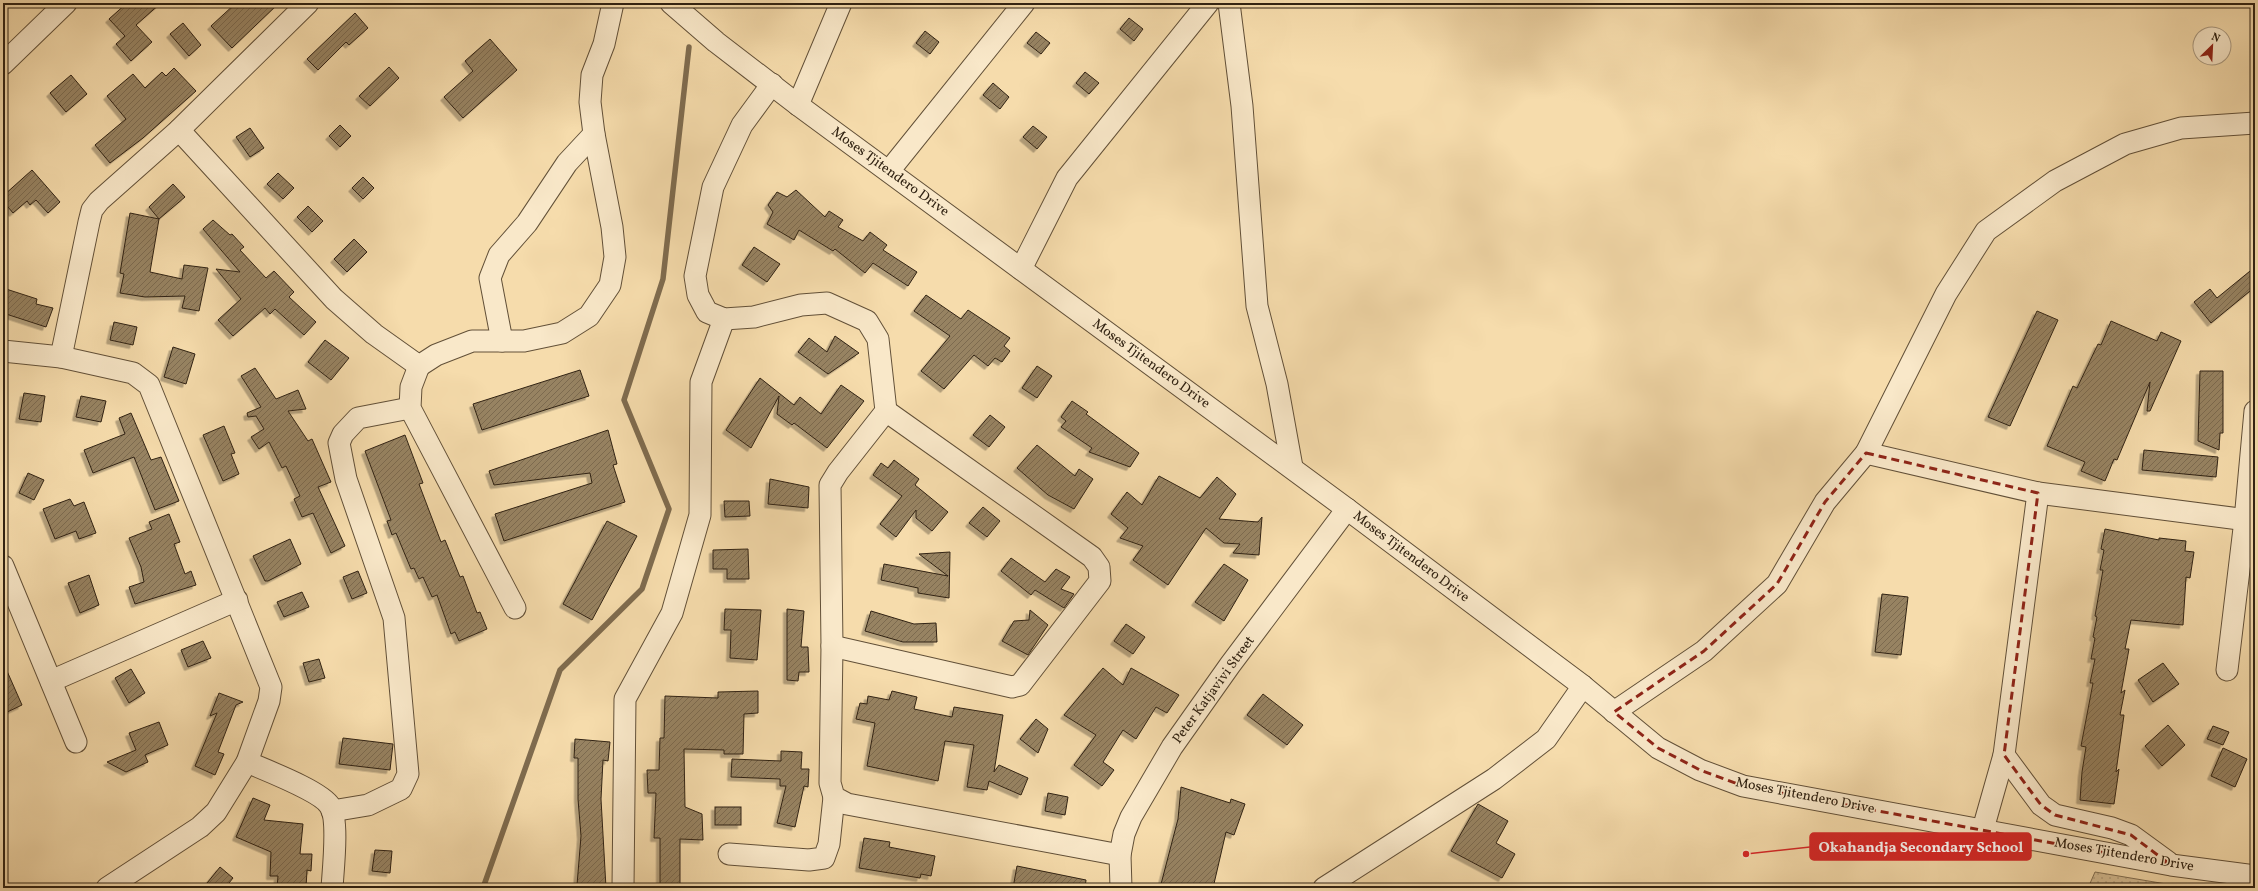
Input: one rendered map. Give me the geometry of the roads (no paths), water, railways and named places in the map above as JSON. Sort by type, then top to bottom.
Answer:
[{"type":"street","points":[[3,64],[66,3]]},
{"type":"street","points":[[60,356],[92,210],[99,201],[179,130],[308,3]]},
{"type":"street","points":[[515,608],[410,408],[411,387],[420,366],[436,355],[472,341],[524,342],[562,334],[589,316],[610,286],[615,257],[612,227],[594,134],[590,102],[592,75],[604,44],[613,3]]},
{"type":"street","name":"Moses Tjitendero Drive","points":[[671,3],[716,42],[798,105],[1292,467],[1583,686],[1658,748],[1700,770],[1744,786],[2171,865],[2255,876]]},
{"type":"street","points":[[798,105],[841,3]]},
{"type":"street","points":[[890,171],[1024,3]]},
{"type":"street","points":[[1021,269],[1067,178],[1208,3]]},
{"type":"street","points":[[1229,3],[1242,106],[1257,306],[1277,384],[1292,467]]},
{"type":"street","points":[[729,854],[809,860],[824,858],[829,844],[834,797],[830,783],[832,646],[830,485],[838,472],[886,411],[878,339],[867,321],[827,303],[801,305],[754,317],[724,319],[707,312],[698,295],[695,276],[696,268],[713,187],[742,125],[772,84]]},
{"type":"street","points":[[1614,712],[1704,651],[1777,584],[1825,502],[1866,453],[1946,294],[1986,231],[2055,181],[2125,144],[2180,128],[2255,123]]},
{"type":"street","points":[[179,130],[334,299],[374,334],[420,366]]},
{"type":"street","points":[[502,341],[490,278],[499,255],[527,223],[567,163],[594,134]]},
{"type":"street","points":[[623,888],[625,699],[672,612],[700,515],[701,382],[724,319]]},
{"type":"street","points":[[3,352],[60,356],[133,373],[149,385],[272,687],[269,701],[247,762],[216,812],[200,827],[107,888]]},
{"type":"street","points":[[332,811],[368,805],[401,789],[408,774],[394,618],[346,479],[339,443],[343,434],[358,418],[410,408]]},
{"type":"street","points":[[832,646],[1012,686],[1020,685],[1100,581],[1099,567],[1092,557],[886,411]]},
{"type":"street","points":[[2227,670],[2250,520],[2255,411]]},
{"type":"street","points":[[1866,453],[2038,493],[2250,520]]},
{"type":"street","points":[[1983,829],[2004,755],[2038,493]]},
{"type":"street","name":"Peter Katjavivi Street","points":[[1121,888],[1120,855],[1124,834],[1131,817],[1172,747],[1230,665],[1347,509]]},
{"type":"street","points":[[3,566],[76,742]]},
{"type":"street","points":[[51,681],[236,600]]},
{"type":"street","points":[[1324,888],[1494,780],[1546,739],[1583,686]]},
{"type":"street","points":[[2004,755],[2041,805],[2055,815],[2112,828],[2131,835],[2171,865]]},
{"type":"street","points":[[247,762],[316,794],[330,806],[335,819],[332,888]]},
{"type":"street","points":[[834,797],[846,804],[1120,855]]},
{"type":"waterway","points":[[483,888],[560,670],[642,589],[669,509],[624,400],[663,279],[689,47]]},
{"type":"place","name":"Okahandja Secondary School","points":[[1746,854]]}]
